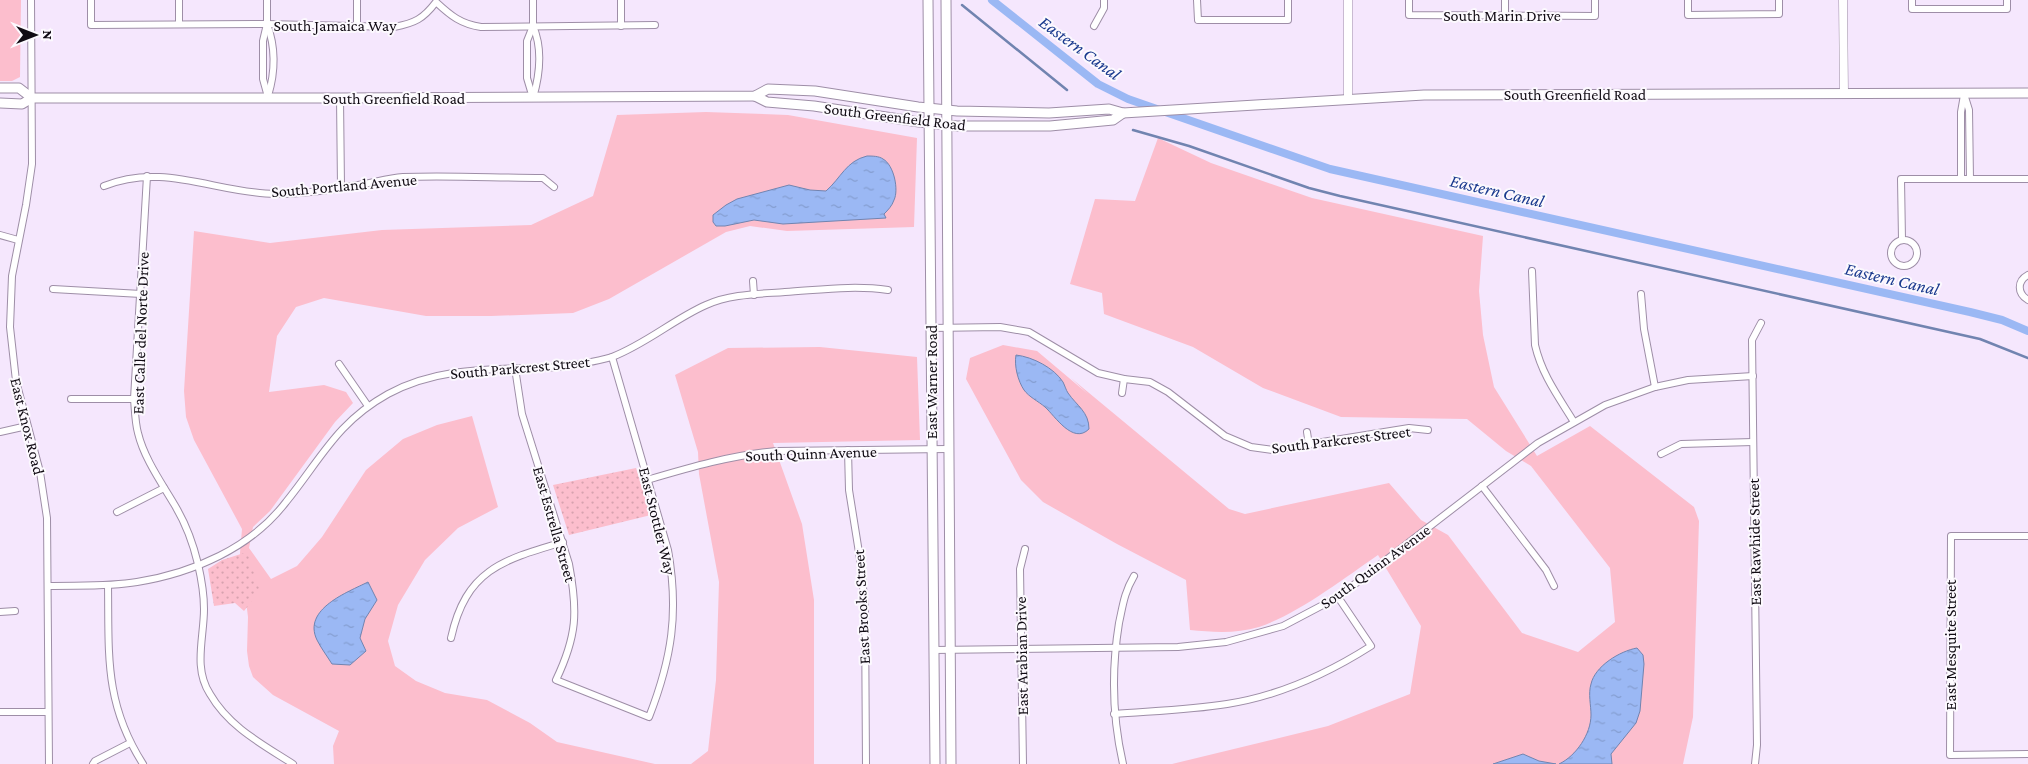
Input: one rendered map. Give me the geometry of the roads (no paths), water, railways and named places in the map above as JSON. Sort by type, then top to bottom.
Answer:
[{"type":"main road","name":"East Warner Road","points":[[928,0],[935,764]]},
{"type":"main road","name":"East Warner Road","points":[[946,0],[948,449],[952,764]]},
{"type":"main road","points":[[0,88],[19,88],[32,98],[22,104],[0,104]]},
{"type":"main road","name":"South Greenfield Road","points":[[755,96],[768,89],[815,91],[946,110],[1049,113],[1109,109],[1124,113],[1424,95],[2028,93]]},
{"type":"main road","name":"South Greenfield Road","points":[[32,98],[755,96],[767,102],[814,106],[946,125],[1050,126],[1114,120],[1124,113]]},
{"type":"street","name":"East Knox Road","points":[[31,0],[31,176],[12,276],[10,344],[16,381],[40,472],[46,503],[49,764]]},
{"type":"street","name":"South Jamaica Way","points":[[91,0],[91,25],[267,24],[394,27],[413,24],[427,14],[437,1],[452,17],[466,24],[481,27],[655,25]]},
{"type":"street","points":[[179,0],[179,24]]},
{"type":"street","points":[[267,0],[267,24],[263,41],[263,78],[268,97]]},
{"type":"street","points":[[357,0],[357,26]]},
{"type":"street","points":[[533,0],[533,26],[528,41],[528,78],[533,98]]},
{"type":"street","points":[[621,0],[621,26]]},
{"type":"street","points":[[1094,26],[1104,8],[1104,0]]},
{"type":"street","points":[[1198,0],[1198,20],[1288,20],[1288,0]]},
{"type":"street","points":[[1348,0],[1348,99]]},
{"type":"street","name":"South Marin Drive","points":[[1409,0],[1409,15],[1505,16],[1595,16],[1595,0]]},
{"type":"street","points":[[1505,0],[1505,16]]},
{"type":"street","points":[[1688,0],[1688,15],[1779,14],[1779,0]]},
{"type":"street","points":[[1844,0],[1844,93]]},
{"type":"street","points":[[1912,0],[1912,9],[2007,9],[2007,0]]},
{"type":"street","points":[[267,24],[273,39],[273,79],[268,97]]},
{"type":"street","points":[[533,26],[539,39],[539,77],[533,98]]},
{"type":"street","points":[[1961,179],[1961,112],[1964,94]]},
{"type":"street","points":[[1964,94],[1969,110],[1970,179]]},
{"type":"street","points":[[340,98],[341,187]]},
{"type":"street","points":[[1961,130],[1969,130]]},
{"type":"street","name":"South Portland Avenue","points":[[104,186],[117,180],[147,176],[179,178],[254,192],[284,193],[411,177],[543,178],[554,187]]},
{"type":"street","name":"East Calle del Norte Drive","points":[[147,176],[134,399],[138,434],[191,539],[198,564],[204,608],[201,670],[208,692],[223,713],[242,731],[293,764]]},
{"type":"street","points":[[1902,240],[1901,179],[2028,179]]},
{"type":"street","points":[[0,235],[18,240]]},
{"type":"street","points":[[1902,240],[1913,244],[1917,251],[1912,263],[1905,266],[1896,264],[1891,252],[1894,244],[1902,240]]},
{"type":"street","points":[[1532,271],[1535,345],[1538,357],[1542,370],[1574,422]]},
{"type":"street","points":[[2028,275],[2022,279],[2019,287],[2022,295],[2028,300]]},
{"type":"street","points":[[754,281],[754,295]]},
{"type":"street","name":"South Parkcrest Street","points":[[48,586],[108,585],[136,582],[165,576],[221,555],[246,541],[271,522],[342,428],[368,406],[415,382],[438,375],[465,371],[577,365],[612,357],[709,303],[754,295],[862,286],[888,290]]},
{"type":"street","points":[[53,289],[141,294]]},
{"type":"street","points":[[1641,294],[1644,329],[1655,387]]},
{"type":"street","name":"East Rawhide Street","points":[[1755,764],[1752,340],[1761,323]]},
{"type":"street","name":"South Parkcrest Street","points":[[931,328],[1000,326],[1029,332],[1098,373],[1150,382],[1168,392],[1224,436],[1251,447],[1273,450],[1409,428],[1428,430]]},
{"type":"street","name":"East Stottler Way","points":[[556,680],[649,717],[663,683],[671,648],[673,581],[668,550],[612,357]]},
{"type":"street","points":[[339,364],[368,406]]},
{"type":"street","name":"East Estrella Street","points":[[515,368],[522,414],[563,542],[574,590],[575,612],[568,655],[556,680]]},
{"type":"street","name":"South Quinn Avenue","points":[[933,650],[1183,647],[1226,642],[1283,626],[1338,597],[1538,443],[1605,405],[1655,387],[1705,377],[1753,376]]},
{"type":"street","points":[[1122,392],[1124,379]]},
{"type":"street","points":[[71,398],[134,399]]},
{"type":"street","points":[[0,432],[27,426]]},
{"type":"street","points":[[1307,432],[1309,445]]},
{"type":"street","points":[[1661,454],[1681,444],[1753,442]]},
{"type":"street","name":"South Quinn Avenue","points":[[648,480],[721,458],[751,453],[948,449]]},
{"type":"street","name":"East Brooks Street","points":[[848,450],[849,490],[861,565],[865,609],[866,764]]},
{"type":"street","points":[[1482,486],[1546,570],[1554,586]]},
{"type":"street","points":[[117,512],[164,488]]},
{"type":"street","name":"East Mesquite Street","points":[[2028,536],[1951,536],[1950,755],[2028,754]]},
{"type":"street","points":[[451,638],[456,616],[466,596],[482,576],[500,563],[563,542]]},
{"type":"street","name":"East Arabian Drive","points":[[1022,764],[1020,569],[1025,549]]},
{"type":"street","points":[[1123,764],[1114,714],[1115,648],[1125,591],[1134,576]]},
{"type":"street","points":[[108,585],[111,682],[115,703],[130,743],[143,764]]},
{"type":"street","points":[[1114,714],[1204,707],[1252,699],[1288,688],[1328,672],[1371,646],[1338,597]]},
{"type":"street","points":[[0,612],[16,612]]},
{"type":"street","points":[[0,712],[48,712]]},
{"type":"street","points":[[93,764],[95,761],[130,743]]},
{"type":"water","points":[[867,156],[883,159],[893,172],[896,190],[891,206],[884,214],[886,218],[783,224],[754,220],[725,226],[716,226],[713,222],[713,215],[737,199],[789,185],[810,190],[826,191],[849,166],[860,158]]},
{"type":"water","points":[[1016,355],[1042,364],[1059,377],[1068,393],[1085,414],[1089,429],[1077,434],[1071,431],[1026,392],[1018,378]]},
{"type":"water","points":[[368,582],[377,600],[365,619],[360,638],[366,651],[350,665],[332,664],[317,640],[314,629],[316,619],[329,603]]},
{"type":"water","points":[[1637,648],[1643,655],[1644,664],[1640,711],[1636,723],[1611,754],[1612,764],[1559,764],[1577,750],[1588,730],[1591,715],[1590,688],[1597,671],[1609,660],[1623,652]]},
{"type":"water","points":[[1523,754],[1539,761],[1556,764],[1493,764]]},
{"type":"waterway","name":"Eastern Canal","points":[[992,0],[1098,84],[1128,99],[1330,169],[1970,312],[2002,320],[2028,331]]},
{"type":"waterway","points":[[962,5],[1067,90]]},
{"type":"waterway","points":[[1133,130],[1189,146],[1309,188],[1340,196],[1980,339],[2028,358]]}]
